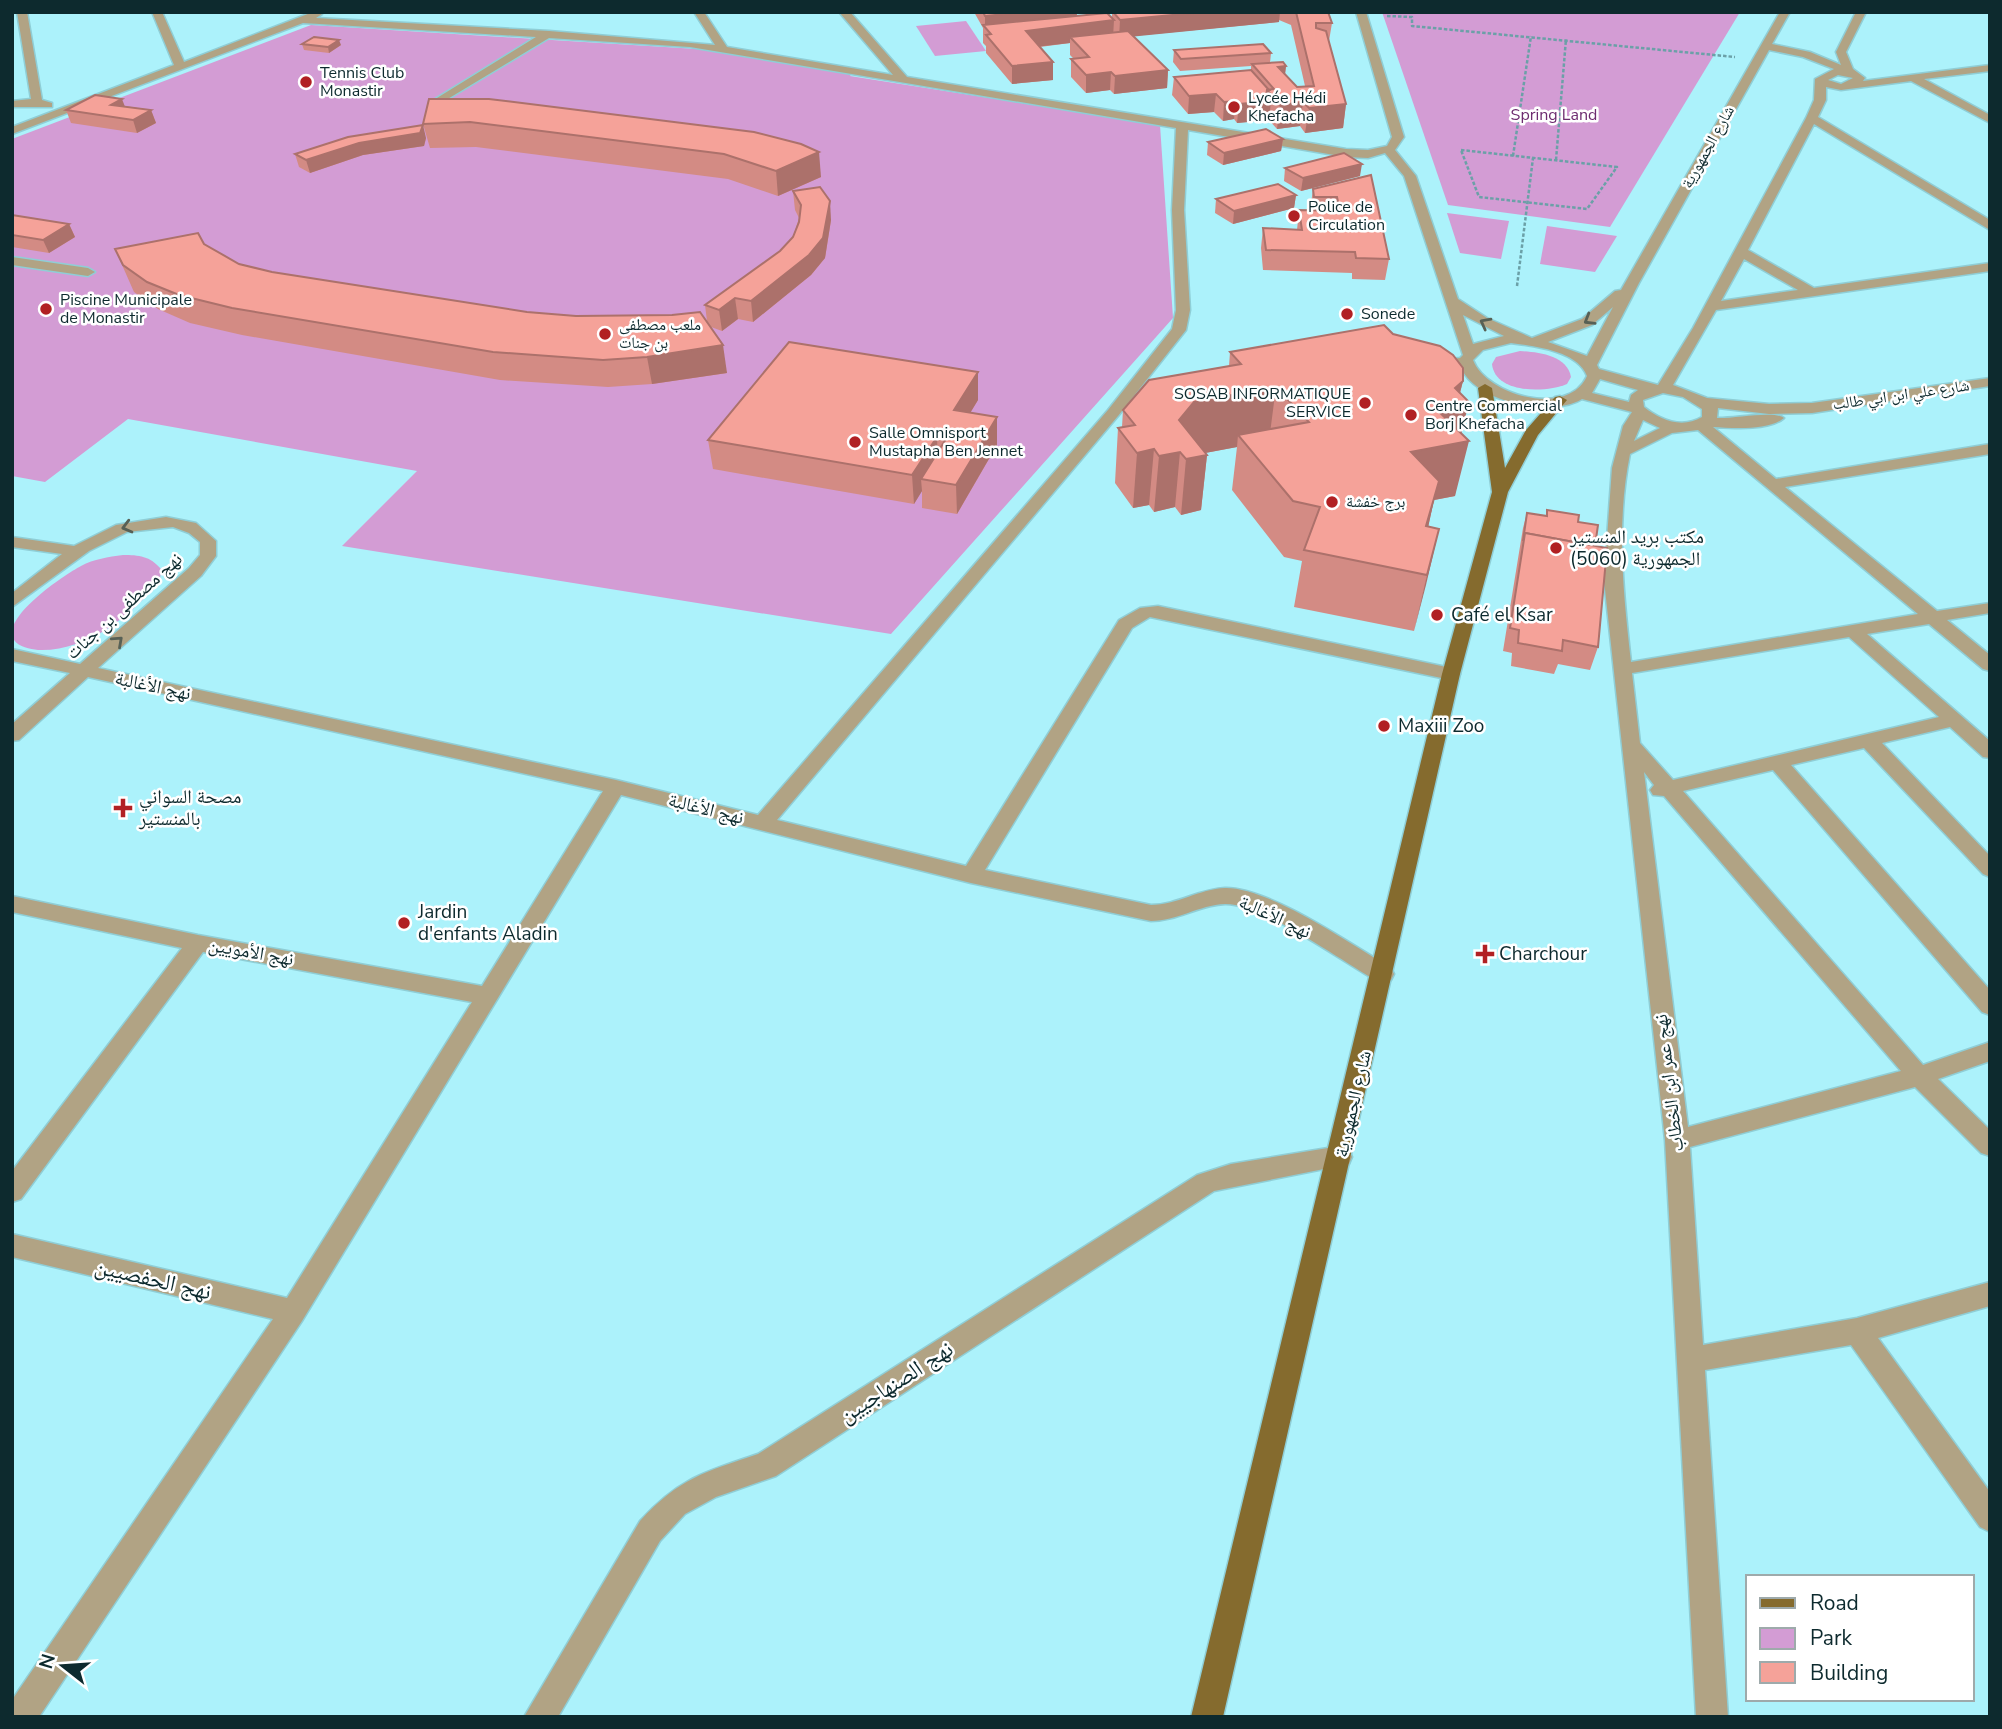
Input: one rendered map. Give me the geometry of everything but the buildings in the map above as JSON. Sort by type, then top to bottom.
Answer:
[{"type":"main road","name":"شارع الجمهورية","points":[[1485,388],[1500,492]]},
{"type":"main road","name":"شارع الجمهورية","points":[[1207,1717],[1383,974],[1451,674],[1500,492],[1531,433],[1560,401]]},
{"type":"street","points":[[22,12],[37,102]]},
{"type":"street","points":[[157,12],[181,68]]},
{"type":"street","points":[[12,131],[322,12]]},
{"type":"street","points":[[699,12],[722,48]]},
{"type":"street","points":[[844,12],[902,78]]},
{"type":"street","name":"شارع الجمهورية","points":[[1580,394],[1589,388],[1593,380],[1590,370],[1632,283],[1785,12]]},
{"type":"street","points":[[1849,72],[1841,52],[1861,12]]},
{"type":"street","points":[[304,20],[549,34],[722,48],[1346,153],[1368,154],[1388,150],[1397,143],[1398,137],[1361,13]]},
{"type":"street","points":[[436,103],[549,34]]},
{"type":"street","points":[[1762,53],[1816,57],[1859,76],[1851,86]]},
{"type":"street","points":[[1658,389],[1686,354],[1820,100],[1819,73],[1802,62],[1762,53]]},
{"type":"street","points":[[1820,100],[1851,86],[1893,78],[1990,68]]},
{"type":"street","points":[[1821,79],[1849,72],[1893,78]]},
{"type":"street","points":[[1910,76],[1990,120]]},
{"type":"street","points":[[1821,79],[1851,86]]},
{"type":"street","points":[[12,104],[37,102],[66,111]]},
{"type":"street","points":[[1812,118],[1990,226]]},
{"type":"street","points":[[763,823],[1170,343],[1183,321],[1178,210],[1182,125]]},
{"type":"street","points":[[1388,150],[1402,163],[1410,176],[1450,299],[1471,377]]},
{"type":"street","points":[[1740,251],[1811,292]]},
{"type":"street","points":[[12,261],[88,272]]},
{"type":"street","points":[[1709,307],[1990,267]]},
{"type":"street","name":"شارع الجمهورية","points":[[1531,341],[1587,322],[1632,283]]},
{"type":"street","points":[[1450,299],[1482,321],[1531,341],[1569,351],[1590,370],[1658,389],[1685,392],[1704,402],[1711,413],[1697,424],[1669,429],[1623,452]]},
{"type":"street","points":[[1531,341],[1494,341],[1467,357],[1420,369],[1471,377],[1485,388],[1521,400],[1560,401],[1580,394],[1638,410],[1658,422],[1697,424],[1990,665]]},
{"type":"street","points":[[1685,392],[1686,354]]},
{"type":"street","name":"شارع علي ابن ابي طالب","points":[[1697,424],[1762,421],[1812,408],[1990,382]]},
{"type":"street","name":"نهج عمر ابن الخطاب","points":[[1658,389],[1636,398],[1638,410],[1626,433],[1613,558],[1621,669],[1639,796],[1650,922],[1677,1140],[1712,1717]]},
{"type":"street","name":"شارع علي ابن ابي طالب","points":[[1704,402],[1769,409],[1812,408]]},
{"type":"street","points":[[1113,413],[1139,408]]},
{"type":"street","points":[[1772,485],[1990,449]]},
{"type":"street","name":"نهج مصطفى بن جنات","points":[[12,602],[76,551],[118,529],[155,522],[189,526],[199,530],[208,541],[208,556],[195,572],[12,736]]},
{"type":"street","points":[[12,542],[76,551]]},
{"type":"street","points":[[1621,669],[1990,608]]},
{"type":"street","points":[[971,875],[1125,624],[1146,612],[1158,611],[1286,636],[1451,674]]},
{"type":"street","points":[[1853,630],[1990,752]]},
{"type":"street","name":"نهج الأغالبة","points":[[12,655],[616,787],[971,875],[1167,915],[1221,897],[1237,898],[1288,921],[1383,974]]},
{"type":"street","points":[[1639,796],[1954,720]]},
{"type":"street","points":[[1868,740],[1990,869]]},
{"type":"street","points":[[1632,746],[1919,1076],[1990,1146]]},
{"type":"street","points":[[1777,762],[1990,1006]]},
{"type":"street","points":[[20,1717],[293,1312],[490,996],[616,787]]},
{"type":"street","name":"نهج الأمويين","points":[[12,904],[198,943],[490,996]]},
{"type":"street","points":[[12,1191],[198,943]]},
{"type":"street","points":[[1677,1140],[1919,1076],[1990,1051]]},
{"type":"street","name":"نهج الصنهاجيين","points":[[540,1717],[650,1531],[675,1504],[709,1485],[766,1466],[1206,1183],[1231,1175],[1340,1157]]},
{"type":"street","name":"نهج الحفصيين","points":[[12,1245],[293,1312]]},
{"type":"street","points":[[1691,1360],[1857,1331],[1990,1295]]},
{"type":"street","points":[[1857,1331],[1990,1517]]},
{"type":"path","points":[[1361,13],[1412,17],[1412,26],[1762,53]]},
{"type":"path","points":[[1513,156],[1531,36]]},
{"type":"path","points":[[1556,160],[1566,39]]},
{"type":"path","points":[[1461,150],[1533,158],[1617,167],[1587,209],[1479,197],[1461,150]]},
{"type":"path","points":[[1517,286],[1533,158]]},
{"type":"green space","name":"Spring Land","points":[[1382,12],[1740,12],[1610,227],[1448,205]]},
{"type":"green space","points":[[966,21],[986,51],[935,56],[916,26]]},
{"type":"green space","name":"ملعب مصطفى بن جنات","points":[[311,25],[729,51],[854,71],[850,76],[1160,125],[1173,318],[891,634],[342,546],[417,471],[128,419],[45,482],[12,476],[12,139]]},
{"type":"green space","points":[[1447,213],[1509,221],[1501,259],[1460,253]]},
{"type":"green space","points":[[1547,226],[1617,236],[1595,272],[1540,264]]},
{"type":"green space","points":[[1520,351],[1558,359],[1571,377],[1567,384],[1535,390],[1512,386],[1502,381],[1495,374],[1492,364],[1496,357]]},
{"type":"green space","points":[[123,555],[144,557],[161,569],[160,580],[122,618],[90,638],[56,649],[32,649],[14,640],[12,631],[16,620],[36,598],[86,564]]},
{"type":"place","name":"Tennis Club Monastir","points":[[306,82]]},
{"type":"place","name":"Lycée Hédi Khefacha","points":[[1234,107]]},
{"type":"place","name":"Police de Circulation","points":[[1294,216]]},
{"type":"place","name":"Piscine Municipale de Monastir","points":[[46,309]]},
{"type":"place","name":"Sonede","points":[[1347,314]]},
{"type":"place","name":"ملعب مصطفى بن جنات","points":[[605,334]]},
{"type":"place","name":"SOSAB INFORMATIQUE SERVICE","points":[[1365,403]]},
{"type":"place","name":"Centre Commercial Borj Khefacha","points":[[1411,415]]},
{"type":"place","name":"Salle Omnisport Mustapha Ben Jennet","points":[[855,442]]},
{"type":"place","name":"برج خفشة","points":[[1332,502]]},
{"type":"place","name":"مكتب بريد المنستير الجمهورية (5060)","points":[[1556,548]]},
{"type":"place","name":"Café el Ksar","points":[[1437,615]]},
{"type":"place","name":"Maxiii Zoo","points":[[1384,726]]},
{"type":"place","name":"مصحة السواني بالمنستير","points":[[123,808]]},
{"type":"place","name":"Jardin d'enfants Aladin","points":[[404,923]]},
{"type":"place","name":"Charchour","points":[[1485,954]]}]
